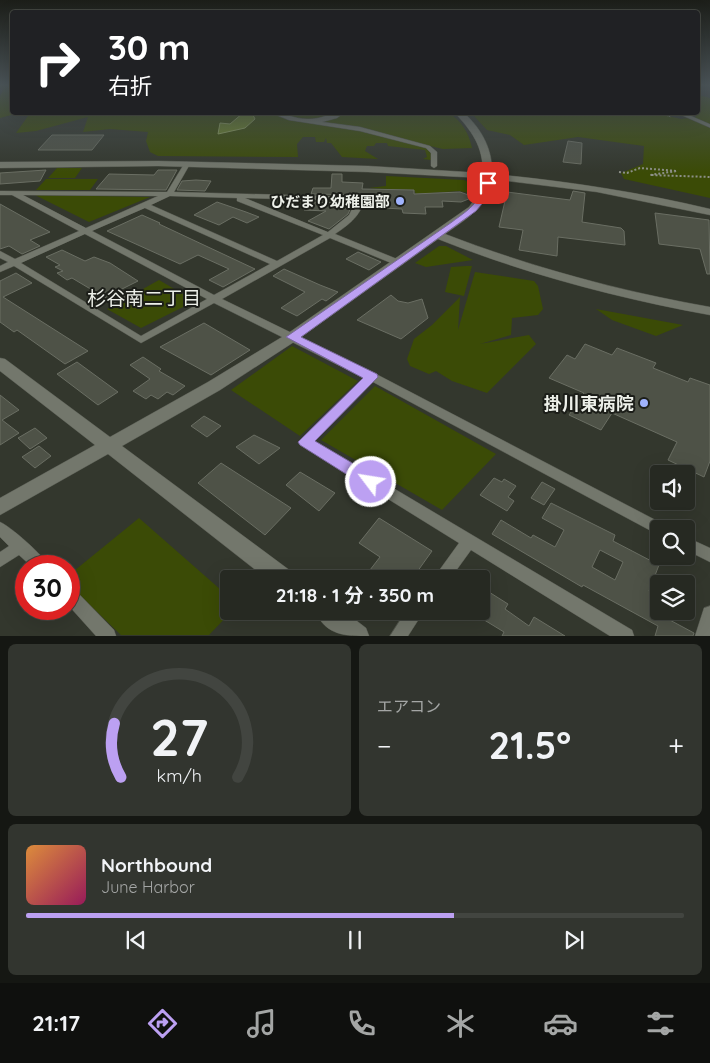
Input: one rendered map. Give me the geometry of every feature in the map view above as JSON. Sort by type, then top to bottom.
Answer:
[{"type":"street","points":[[284,115],[313,122],[360,129],[428,147],[434,152],[434,166]]},
{"type":"street","points":[[313,122],[327,120],[337,115]]},
{"type":"street","points":[[0,507],[111,446],[214,386],[292,337],[473,209],[482,198],[489,172],[479,134],[473,125],[461,115]]},
{"type":"street","points":[[0,160],[124,158],[434,166],[606,185],[672,197],[710,207]]},
{"type":"street","points":[[0,164],[96,162],[489,172],[611,192],[710,212]]},
{"type":"street","points":[[0,268],[169,194],[187,164]]},
{"type":"street","points":[[0,193],[169,194],[360,199],[358,211],[351,219],[328,235],[216,300],[141,340],[0,254]]},
{"type":"street","points":[[14,193],[84,232],[372,377],[650,524]]},
{"type":"street","points":[[234,196],[399,263]]},
{"type":"street","points":[[145,205],[277,264]]},
{"type":"street","points":[[438,235],[491,257],[567,280],[614,292],[710,311]]},
{"type":"street","points":[[0,363],[272,570]]},
{"type":"street","points":[[372,377],[305,442],[626,636]]},
{"type":"street","points":[[0,528],[30,555]]},
{"type":"street","points":[[448,570],[469,541]]},
{"type":"street","points":[[0,560],[21,546]]},
{"type":"street","points":[[695,548],[710,555]]},
{"type":"street","points":[[80,607],[108,636]]},
{"type":"street","points":[[703,636],[710,614]]},
{"type":"street","points":[[338,620],[358,636]]},
{"type":"street","points":[[398,636],[410,620]]},
{"type":"lane","points":[[685,115],[710,126]]},
{"type":"path","points":[[619,172],[627,173],[640,168],[677,171],[650,175],[710,177]]},
{"type":"shaded area","points":[[0,114],[11,115],[0,118]]},
{"type":"shaded area","points":[[700,114],[710,114],[710,198],[624,179],[621,173],[643,164],[644,146],[578,137],[524,145],[510,135],[487,130],[472,115],[664,115],[681,119],[696,117],[695,115]]},
{"type":"shaded area","points":[[22,115],[451,115],[464,128],[472,148],[443,149],[400,139],[431,150],[431,160],[423,159],[427,157],[425,150],[388,146],[387,143],[376,143],[374,146],[367,146],[365,151],[378,159],[342,157],[331,143],[327,143],[326,138],[324,142],[316,142],[315,137],[303,137],[297,144],[298,157],[158,156],[150,152],[146,141],[148,132],[110,129],[83,132],[88,117],[36,131],[16,133],[28,116]]},
{"type":"shaded area","points":[[241,115],[253,115],[255,119],[245,128],[218,134],[220,123],[230,124]]},
{"type":"shaded area","points":[[57,168],[82,168],[75,178],[48,178]]},
{"type":"shaded area","points":[[386,176],[464,180],[475,185],[469,193],[459,191],[416,194],[414,190],[369,188],[386,186]]},
{"type":"shaded area","points":[[46,179],[98,179],[90,190],[36,190]]},
{"type":"shaded area","points":[[35,195],[150,197],[89,222]]},
{"type":"shaded area","points":[[439,246],[446,246],[473,260],[426,267],[415,263]]},
{"type":"shaded area","points":[[472,266],[464,296],[445,292],[451,267]]},
{"type":"shaded area","points":[[475,272],[534,281],[538,286],[543,309],[538,315],[512,318],[511,335],[480,344],[529,335],[536,344],[487,393],[452,381],[436,371],[429,374],[410,366],[407,359],[414,339],[432,325],[460,297],[458,330]]},
{"type":"shaded area","points":[[159,280],[195,301],[141,328],[107,309]]},
{"type":"shaded area","points":[[596,309],[683,325],[656,336],[612,320]]},
{"type":"shaded area","points":[[292,346],[358,381],[300,436],[231,390]]},
{"type":"shaded area","points":[[375,386],[496,454],[442,510],[321,440]]},
{"type":"shaded area","points":[[139,518],[220,589],[220,620],[223,620],[209,635],[121,635],[80,596],[80,566]]},
{"type":"building","points":[[52,135],[104,135],[92,150],[38,150]]},
{"type":"building","points":[[568,141],[582,143],[581,164],[563,162]]},
{"type":"building","points":[[46,170],[40,181],[0,184],[0,173]]},
{"type":"building","points":[[158,170],[177,170],[166,190],[96,189],[109,174],[154,175]]},
{"type":"building","points":[[332,174],[342,174],[342,182],[363,183],[362,189],[414,190],[414,194],[460,192],[474,197],[461,202],[442,201],[443,207],[425,207],[426,214],[403,213],[402,209],[364,207],[363,195],[311,194],[313,188],[331,188]]},
{"type":"building","points":[[182,181],[211,181],[205,191],[177,190]]},
{"type":"building","points":[[573,191],[585,193],[582,222],[621,228],[624,231],[625,245],[558,237],[557,256],[519,250],[523,230],[499,227],[507,192],[570,200]]},
{"type":"building","points":[[217,202],[259,217],[247,223],[233,217],[219,225],[194,215]]},
{"type":"building","points":[[308,202],[353,203],[348,214],[329,229],[308,221],[326,211],[304,210]]},
{"type":"building","points":[[0,204],[50,232],[30,240],[40,246],[22,254],[9,246],[0,249]]},
{"type":"building","points":[[655,213],[709,220],[710,274],[707,274],[700,249],[659,244]]},
{"type":"building","points":[[142,215],[255,269],[223,287],[209,280],[229,269],[198,255],[180,264],[107,231]]},
{"type":"building","points":[[62,250],[85,261],[94,257],[110,263],[138,281],[120,290],[129,295],[114,303],[72,278],[67,280],[57,273],[63,271],[55,267],[60,265],[46,257]]},
{"type":"building","points":[[358,252],[381,262],[369,270],[346,259]]},
{"type":"building","points":[[284,269],[338,292],[326,301],[322,299],[297,316],[281,308],[305,292],[273,276]]},
{"type":"building","points":[[16,273],[32,283],[3,297],[88,351],[65,364],[17,330],[14,332],[0,322],[0,281]]},
{"type":"building","points":[[391,295],[398,301],[408,303],[422,299],[428,318],[401,339],[357,320]]},
{"type":"building","points":[[204,323],[250,350],[211,375],[160,347]]},
{"type":"building","name":"掛川東病院","points":[[585,344],[612,355],[617,348],[656,363],[653,368],[688,382],[690,378],[710,385],[710,461],[704,477],[695,473],[695,465],[679,465],[668,460],[677,442],[612,413],[601,430],[569,415],[584,393],[549,378],[567,355],[575,359]]},
{"type":"building","points":[[143,357],[161,369],[159,371],[185,386],[173,395],[167,392],[158,399],[151,395],[146,399],[133,391],[150,379],[130,365]]},
{"type":"building","points":[[77,362],[118,392],[98,405],[57,374]]},
{"type":"building","points":[[0,395],[19,410],[2,420],[19,433],[0,445]]},
{"type":"building","points":[[204,416],[221,426],[207,437],[191,426]]},
{"type":"building","points":[[35,428],[47,438],[30,449],[18,438]]},
{"type":"building","points":[[254,435],[280,448],[259,464],[236,447]]},
{"type":"building","points":[[39,446],[51,456],[35,468],[22,457]]},
{"type":"building","points":[[221,463],[291,508],[265,535],[198,483]]},
{"type":"building","points":[[300,472],[335,493],[319,511],[286,485]]},
{"type":"building","points":[[494,478],[502,482],[504,479],[516,486],[508,497],[514,501],[507,511],[480,495]]},
{"type":"building","points":[[542,482],[555,489],[544,505],[531,498]]},
{"type":"building","points":[[551,503],[615,535],[613,541],[650,560],[650,565],[659,565],[655,575],[650,575],[650,620],[670,620],[694,633],[693,636],[655,636],[658,626],[583,585],[582,587],[492,534],[501,520],[531,538],[533,535],[555,547],[564,530],[542,518]],"holes":[[[600,550],[623,562],[615,580],[592,567]]]},
{"type":"building","points":[[379,518],[432,551],[418,570],[370,570],[380,557],[359,543]]},
{"type":"building","points":[[490,593],[508,604],[505,609],[529,626],[534,617],[565,636],[502,636],[504,632],[484,620],[490,620]]},
{"type":"place","name":"ひだまり幼稚園部","points":[[400,201]]},
{"type":"place","name":"掛川東病院","points":[[644,403]]},
{"type":"district","name":"杉谷南二丁目","points":[[144,298]]},
{"type":"route","points":[[371,482],[305,442],[372,377],[292,337],[455,224],[473,209],[482,198],[488,183]]}]
